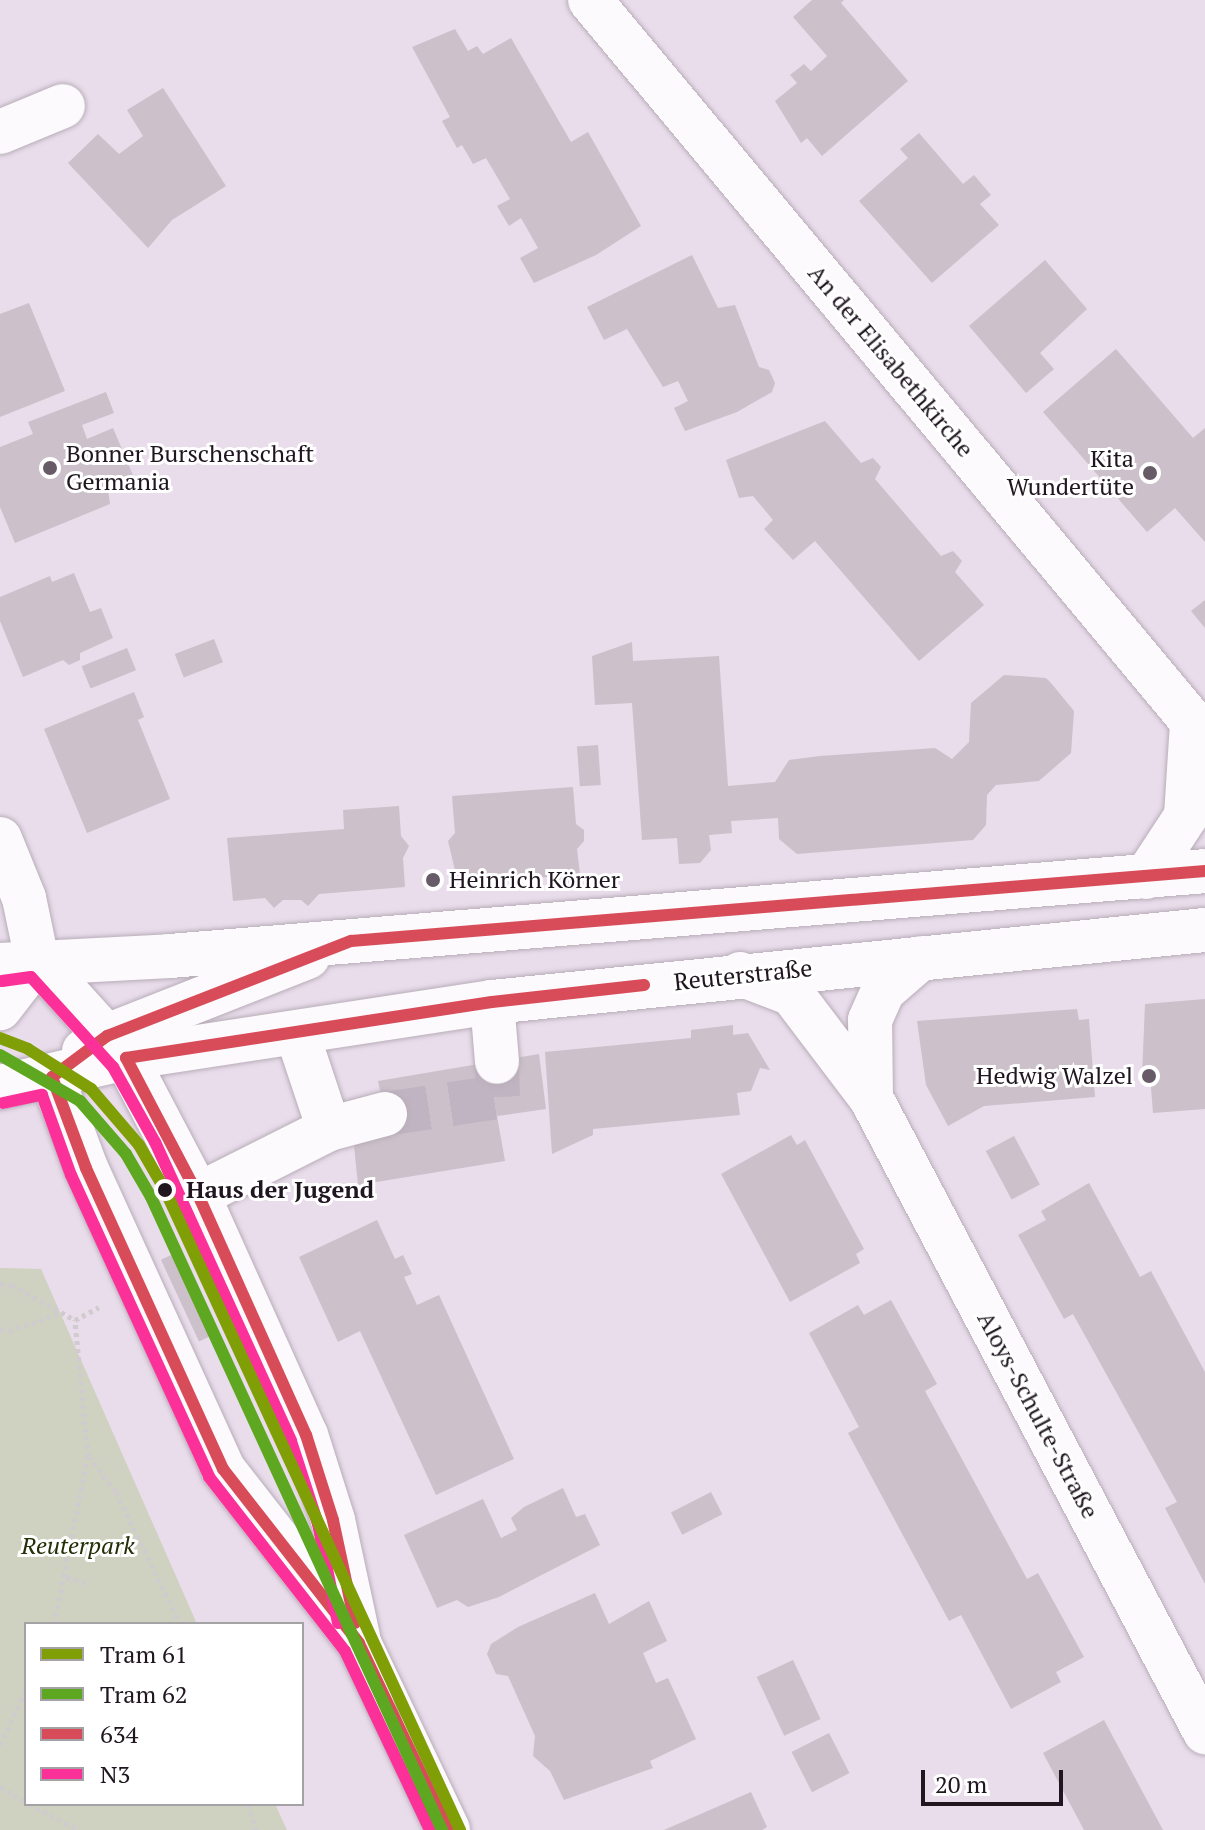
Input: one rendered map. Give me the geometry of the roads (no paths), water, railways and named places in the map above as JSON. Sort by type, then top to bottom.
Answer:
[{"type":"main road","name":"An der Elisabethkirche","points":[[590,0],[1198,730],[1186,816],[1146,877]]},
{"type":"main road","points":[[0,132],[63,106]]},
{"type":"main road","points":[[0,839],[21,890],[19,962],[0,1008]]},
{"type":"main road","points":[[19,962],[170,956],[1205,871]]},
{"type":"main road","name":"Reuterstraße","points":[[116,1047],[297,1033],[492,1002],[740,974],[1205,930]]},
{"type":"main road","points":[[0,1087],[52,1077],[351,941]]},
{"type":"main road","name":"Aloys-Schulte-Straße","points":[[871,1098],[870,1020],[883,991],[921,958]]},
{"type":"main road","points":[[19,962],[116,1047],[198,1195],[306,1435],[333,1520],[359,1643]]},
{"type":"main road","name":"Aloys-Schulte-Straße","points":[[740,974],[792,994],[871,1098],[1205,1732]]},
{"type":"main road","points":[[492,1002],[497,1062]]},
{"type":"main road","points":[[297,1033],[329,1129]]},
{"type":"main road","points":[[52,1077],[86,1168],[223,1469],[359,1643],[448,1830]]},
{"type":"main road","points":[[198,1195],[329,1129],[385,1114]]},
{"type":"tunnel","points":[[385,1114],[498,1097],[497,1062]]},
{"type":"tram line","name":"61","points":[[0,1038],[28,1049],[91,1089],[139,1145],[165,1190],[460,1830]]},
{"type":"tram line","name":"62","points":[[0,1055],[80,1101],[126,1154],[151,1197],[442,1830]]},
{"type":"tram line","points":[[378,1651],[438,1830]]},
{"type":"place","name":"Bonner Burschenschaft Germania","points":[[50,468]]},
{"type":"place","name":"Kita Wundertüte","points":[[1150,473]]},
{"type":"place","name":"Heinrich Körner","points":[[433,880]]},
{"type":"place","name":"Hedwig Walzel","points":[[1149,1076]]},
{"type":"place","name":"Haus der Jugend","points":[[165,1190]]},
{"type":"park label","name":"Reuterpark","points":[[78,1546]]}]
